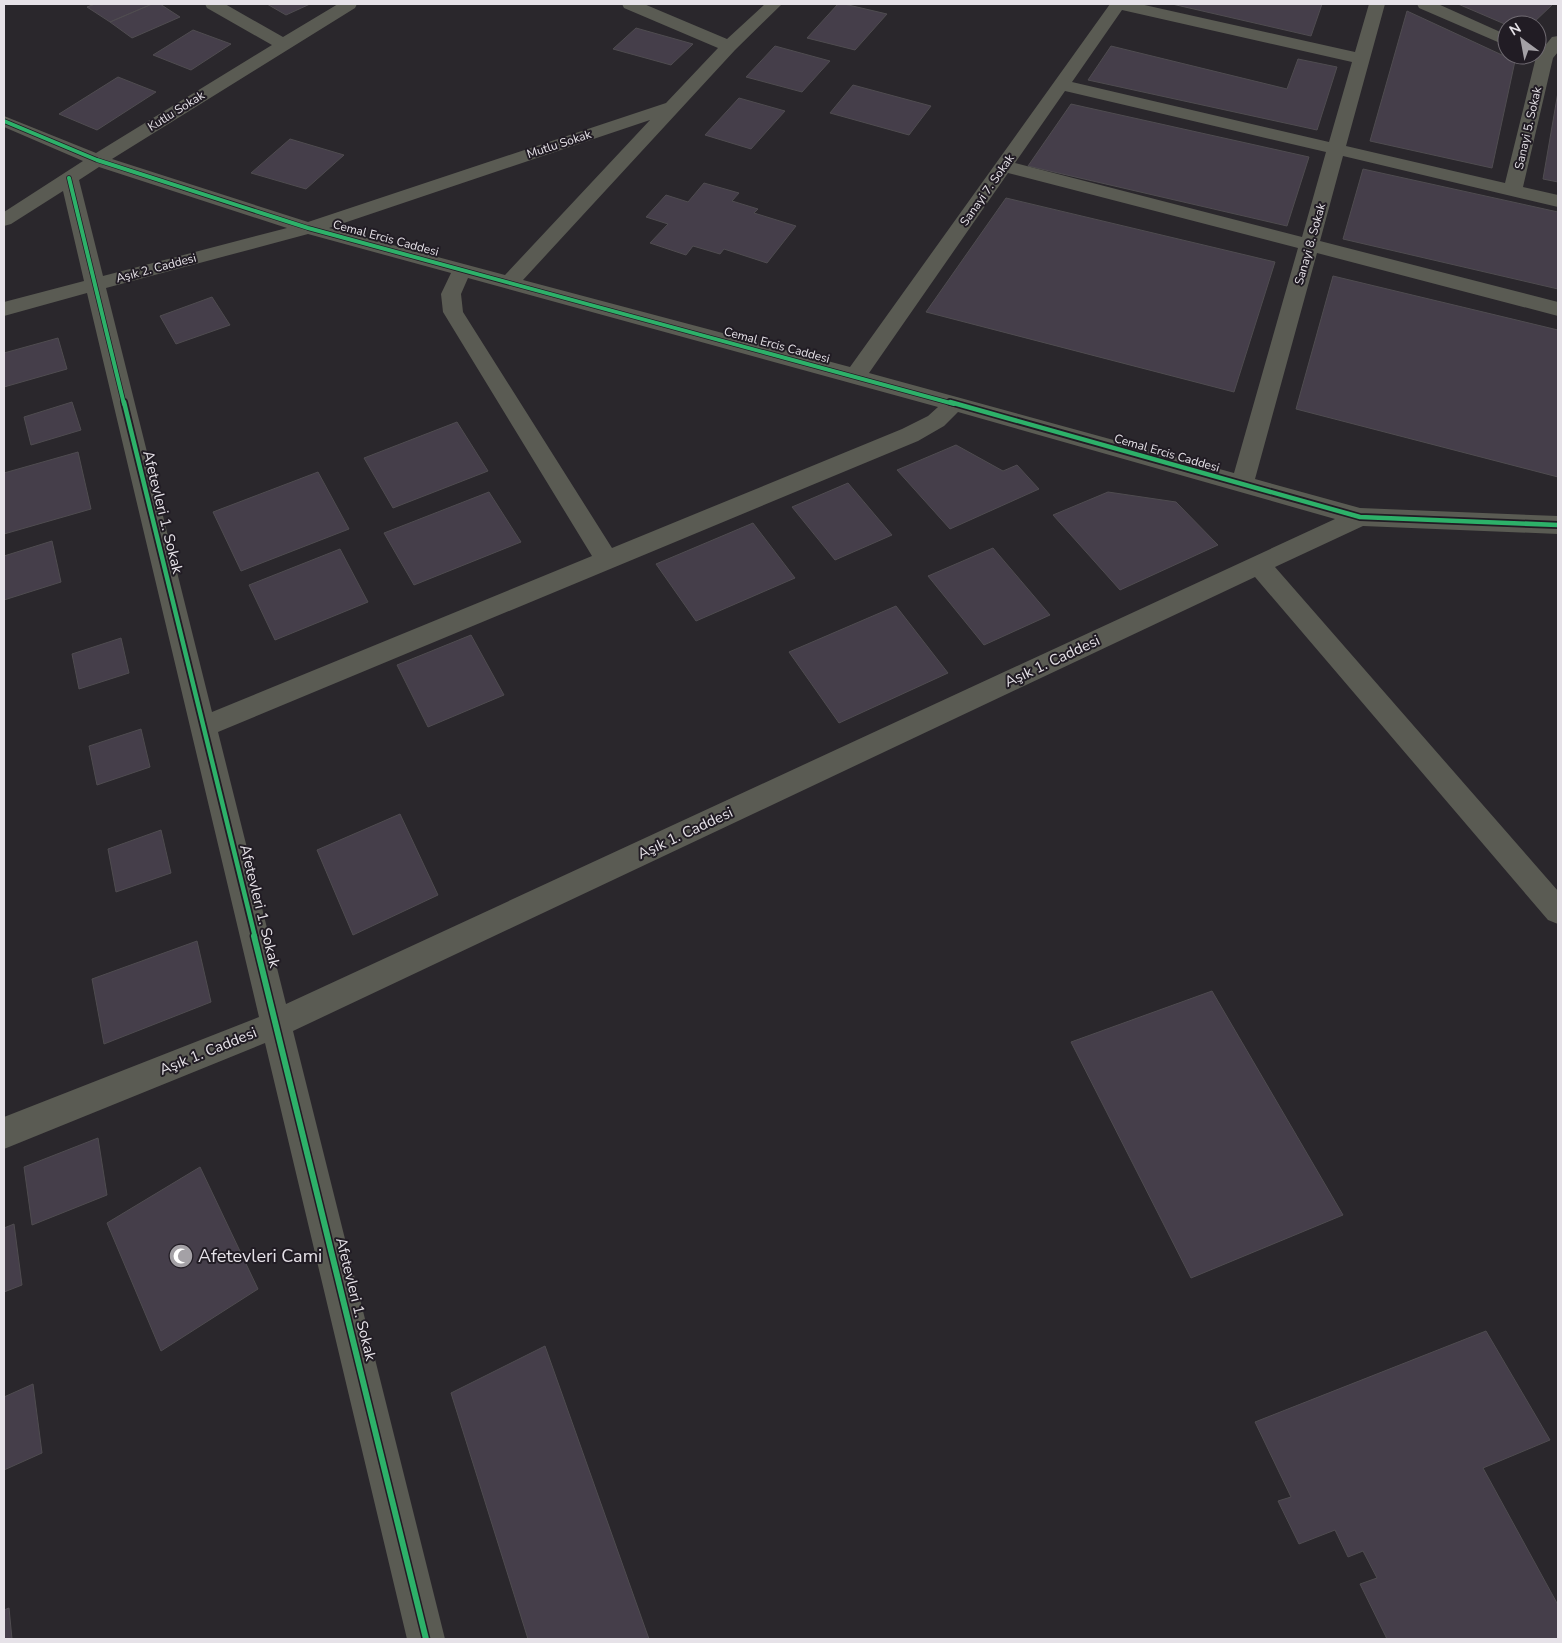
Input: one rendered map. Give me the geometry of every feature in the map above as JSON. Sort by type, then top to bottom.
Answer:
[{"type":"street","points":[[214,4],[283,44]]},
{"type":"street","name":"Kutlu Sokak","points":[[4,220],[96,160],[349,4]]},
{"type":"street","points":[[630,4],[729,46]]},
{"type":"street","name":"Mutlu Sokak","points":[[308,228],[674,106],[729,46],[774,4]]},
{"type":"street","points":[[1119,4],[1361,59]]},
{"type":"street","name":"Sanayi 7. Sokak","points":[[855,376],[1119,4]]},
{"type":"street","name":"Sanayi 8. Sokak","points":[[1242,484],[1377,4]]},
{"type":"street","points":[[1425,4],[1497,36]]},
{"type":"street","name":"Sanayi 5. Sokak","points":[[1547,58],[1558,41]]},
{"type":"street","name":"Sanayi 5. Sokak","points":[[1514,190],[1545,65]]},
{"type":"street","points":[[1061,85],[1558,200]]},
{"type":"street","points":[[510,281],[674,106]]},
{"type":"street","name":"Cemal Ercis Caddesi","points":[[4,121],[96,160],[308,228],[510,281],[1360,517],[1558,525]]},
{"type":"street","points":[[1003,166],[1558,309]]},
{"type":"street","name":"Afetevleri 1. Sokak","points":[[69,178],[426,1639]]},
{"type":"street","name":"Aşık 2. Caddesi","points":[[4,309],[308,228]]},
{"type":"street","points":[[464,269],[455,280],[450,292],[450,303],[453,312],[607,561]]},
{"type":"street","points":[[203,727],[910,435],[936,421],[954,404]]},
{"type":"street","name":"Aşık 1. Caddesi","points":[[4,1134],[276,1024],[1360,517]]},
{"type":"street","points":[[1259,565],[1558,911]]},
{"type":"building","points":[[95,4],[152,4],[110,22],[87,7]]},
{"type":"building","points":[[152,4],[160,4],[180,17],[132,38],[110,22]]},
{"type":"building","points":[[267,4],[310,4],[286,15]]},
{"type":"building","points":[[838,4],[887,14],[855,50],[807,38]]},
{"type":"building","points":[[1172,4],[1322,4],[1311,36]]},
{"type":"building","points":[[1458,4],[1553,4],[1541,15],[1497,15],[1497,21]]},
{"type":"building","points":[[1407,11],[1497,53],[1497,65],[1514,65],[1492,168],[1370,141]]},
{"type":"building","points":[[636,28],[693,44],[671,65],[613,49]]},
{"type":"building","points":[[193,30],[231,44],[191,70],[153,55]]},
{"type":"building","points":[[775,46],[830,61],[802,92],[746,77]]},
{"type":"building","points":[[1111,46],[1287,89],[1298,59],[1337,67],[1317,130],[1088,80]]},
{"type":"building","points":[[118,77],[156,92],[97,130],[59,114]]},
{"type":"building","points":[[853,85],[931,106],[909,135],[830,113]]},
{"type":"building","points":[[1558,92],[1558,182],[1543,179]]},
{"type":"building","points":[[739,98],[785,111],[751,149],[705,135]]},
{"type":"building","points":[[1071,104],[1309,157],[1287,226],[1028,166]]},
{"type":"building","points":[[290,139],[344,155],[306,189],[251,173]]},
{"type":"building","points":[[1363,169],[1558,212],[1558,289],[1343,239]]},
{"type":"building","points":[[704,183],[739,193],[732,201],[758,209],[754,213],[796,226],[767,263],[724,249],[720,254],[693,246],[686,255],[650,243],[668,224],[646,217],[666,195],[688,202]]},
{"type":"building","points":[[1006,198],[1275,262],[1234,392],[926,312]]},
{"type":"building","points":[[1333,276],[1558,330],[1558,477],[1296,409]]},
{"type":"building","points":[[212,297],[230,325],[176,344],[160,316]]},
{"type":"building","points":[[58,338],[67,369],[4,387],[4,353]]},
{"type":"building","points":[[72,402],[81,430],[31,445],[24,417]]},
{"type":"building","points":[[457,422],[488,471],[393,508],[364,458]]},
{"type":"building","points":[[956,445],[1003,471],[1017,465],[1039,489],[950,529],[897,470]]},
{"type":"building","points":[[78,452],[91,509],[4,534],[4,473]]},
{"type":"building","points":[[318,472],[349,529],[241,571],[213,512]]},
{"type":"building","points":[[848,483],[892,535],[835,560],[792,507]]},
{"type":"building","points":[[489,492],[521,542],[414,585],[384,533]]},
{"type":"building","points":[[1108,492],[1176,502],[1218,545],[1120,590],[1053,515]]},
{"type":"building","points":[[753,523],[795,578],[696,621],[656,564]]},
{"type":"building","points":[[52,541],[61,582],[4,600],[4,556]]},
{"type":"building","points":[[993,548],[1050,615],[984,645],[928,576]]},
{"type":"building","points":[[340,549],[368,602],[275,640],[249,585]]},
{"type":"building","points":[[896,606],[948,673],[839,723],[789,652]]},
{"type":"building","points":[[471,635],[504,695],[428,727],[397,665]]},
{"type":"building","points":[[121,638],[129,673],[79,689],[72,654]]},
{"type":"building","points":[[141,729],[150,767],[97,785],[89,746]]},
{"type":"building","points":[[400,814],[438,895],[353,935],[317,850]]},
{"type":"building","points":[[161,830],[171,873],[116,892],[108,849]]},
{"type":"building","points":[[197,941],[211,1002],[104,1044],[92,979]]},
{"type":"building","points":[[1212,991],[1343,1215],[1191,1278],[1071,1042]]},
{"type":"building","points":[[98,1138],[107,1195],[32,1225],[24,1167]]},
{"type":"building","name":"Afetevleri Cami","points":[[200,1167],[258,1289],[161,1351],[107,1223]]},
{"type":"building","points":[[14,1224],[22,1285],[4,1292],[4,1228]]},
{"type":"building","points":[[1486,1331],[1550,1440],[1483,1468],[1558,1605],[1558,1639],[1387,1639],[1360,1584],[1377,1578],[1363,1551],[1348,1557],[1335,1530],[1299,1544],[1278,1501],[1291,1497],[1255,1422]]},
{"type":"building","points":[[545,1346],[649,1639],[528,1639],[451,1393]]},
{"type":"building","points":[[33,1384],[42,1453],[4,1470],[4,1397]]},
{"type":"building","points":[[9,1608],[12,1639],[4,1639],[4,1610]]},
{"type":"cycle path","points":[[4,121],[97,160],[308,228],[855,376],[1360,517],[1558,525]]},
{"type":"cycle path","points":[[69,178],[426,1639]]},
{"type":"place","name":"Afetevleri Cami","points":[[181,1256]]}]
